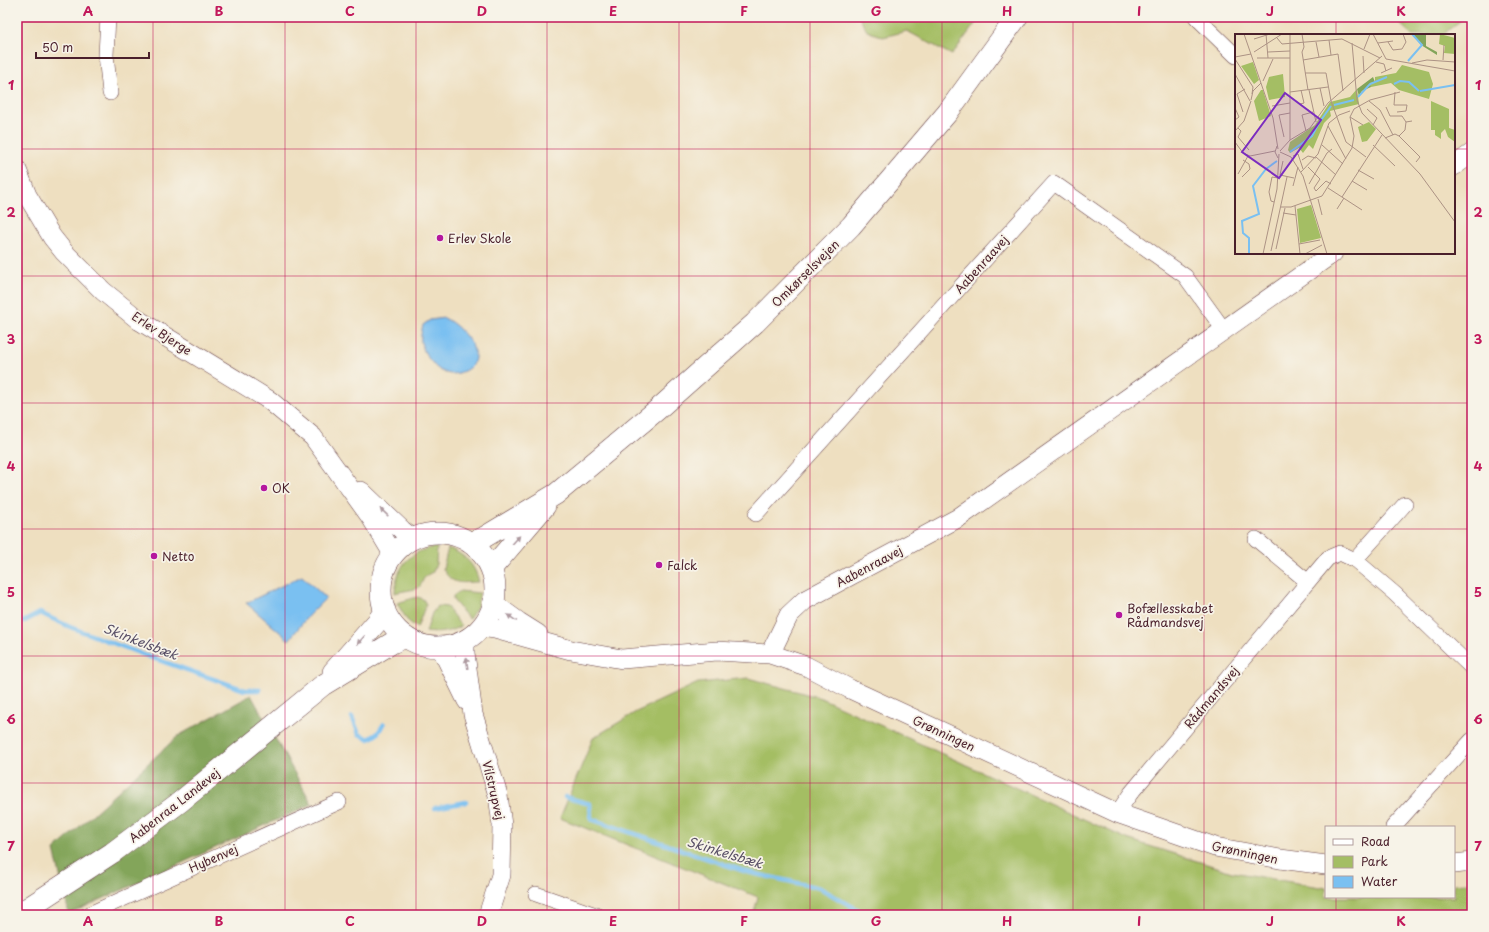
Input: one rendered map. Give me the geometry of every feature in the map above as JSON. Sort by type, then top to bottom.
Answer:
[{"type":"main road","name":"Omkørselsvejen","points":[[470,543],[483,538],[556,494],[657,410],[755,323],[851,226],[948,112],[1016,17]]},
{"type":"main road","name":"Omkørselsvejen","points":[[491,569],[556,494]]},
{"type":"main road","points":[[432,533],[452,535],[470,543],[486,559],[491,569],[494,586],[493,603],[488,616],[473,633],[457,643],[440,646],[422,644],[406,637],[394,625],[385,610],[382,599],[383,575],[393,554],[413,539],[432,533]]},
{"type":"main road","name":"Aabenraa Landevej","points":[[323,685],[377,622],[385,610]]},
{"type":"main road","name":"Aabenraa Landevej","points":[[17,915],[112,853],[174,807],[323,685],[392,643],[406,637]]},
{"type":"street","points":[[108,17],[106,56],[110,93]]},
{"type":"street","points":[[1196,17],[1235,55]]},
{"type":"street","points":[[1455,165],[1472,153]]},
{"type":"street","name":"Erlev Bjerge","points":[[17,170],[27,195],[52,237],[64,252],[102,291],[140,321],[269,400],[313,437],[372,519],[393,554]]},
{"type":"street","name":"Aabenraavej","points":[[756,514],[1054,183],[1185,276],[1224,330]]},
{"type":"street","name":"Aabenraavej","points":[[770,654],[789,615],[805,600],[958,518],[1333,254]]},
{"type":"street","name":"Erlev Bjerge","points":[[336,468],[413,539]]},
{"type":"street","points":[[1355,560],[1405,504]]},
{"type":"street","points":[[1256,539],[1308,582]]},
{"type":"street","name":"Rådmandsvej","points":[[1117,813],[1131,793],[1328,558],[1340,553],[1355,560],[1395,594],[1472,668]]},
{"type":"street","name":"Grønningen","points":[[493,603],[519,622],[557,646]]},
{"type":"street","name":"Grønningen","points":[[473,633],[495,629],[571,650],[622,659],[717,651],[770,654],[806,666],[864,695],[1117,813],[1216,847],[1280,859],[1325,865]]},
{"type":"street","name":"Vilstrupvej","points":[[473,633],[465,653],[473,714]]},
{"type":"street","name":"Vilstrupvej","points":[[440,646],[473,714],[498,795],[502,825],[501,875],[488,915]]},
{"type":"street","points":[[1394,826],[1472,740]]},
{"type":"street","name":"Hybenvej","points":[[87,915],[339,802]]},
{"type":"street","points":[[1455,864],[1472,862]]},
{"type":"street","points":[[536,894],[596,915]]},
{"type":"green space","points":[[859,17],[980,17],[952,55],[907,31],[883,37],[867,31]]},
{"type":"green space","points":[[1393,17],[1465,17],[1443,34],[1411,34]]},
{"type":"green space","points":[[437,547],[436,564],[433,572],[424,578],[418,588],[395,593],[398,575],[406,561],[419,552]]},
{"type":"green space","points":[[448,548],[459,553],[468,560],[475,570],[479,582],[463,583],[450,579],[443,569]]},
{"type":"green space","points":[[460,591],[480,593],[477,607],[469,619],[453,600],[453,596]]},
{"type":"green space","points":[[417,597],[423,599],[426,604],[417,628],[407,620],[397,603]]},
{"type":"green space","points":[[438,606],[447,607],[461,626],[444,632],[426,632],[432,613]]},
{"type":"green space","points":[[748,678],[821,698],[1127,839],[1232,872],[1325,888],[1325,898],[1455,898],[1455,884],[1472,882],[1472,915],[753,915],[758,897],[560,818],[593,738],[636,712],[698,683]]},
{"type":"green space","points":[[251,695],[312,804],[69,914],[54,850],[178,736]]},
{"type":"water","points":[[444,318],[454,324],[464,334],[469,340],[474,352],[475,358],[472,365],[466,370],[455,374],[450,374],[438,369],[429,359],[421,343],[423,325],[430,320]]},
{"type":"water","points":[[302,576],[326,598],[308,616],[289,640],[246,603]]},
{"type":"waterway","name":"Skinkelsbæk","points":[[17,624],[40,613],[70,627],[147,656],[245,690],[260,690]]},
{"type":"waterway","name":"Skinkelsbæk","points":[[352,717],[359,734],[369,739],[377,734],[384,724]]},
{"type":"waterway","name":"Skinkelsbæk","points":[[565,797],[590,804],[591,819],[747,872],[820,888],[867,915],[890,915]]},
{"type":"waterway","name":"Skinkelsbæk","points":[[435,808],[466,802]]},
{"type":"place","name":"Erlev Skole","points":[[440,238]]},
{"type":"place","name":"OK","points":[[264,488]]},
{"type":"place","name":"Netto","points":[[154,556]]},
{"type":"place","name":"Falck","points":[[659,565]]},
{"type":"place","name":"Bofællesskabet Rådmandsvej","points":[[1119,615]]}]
